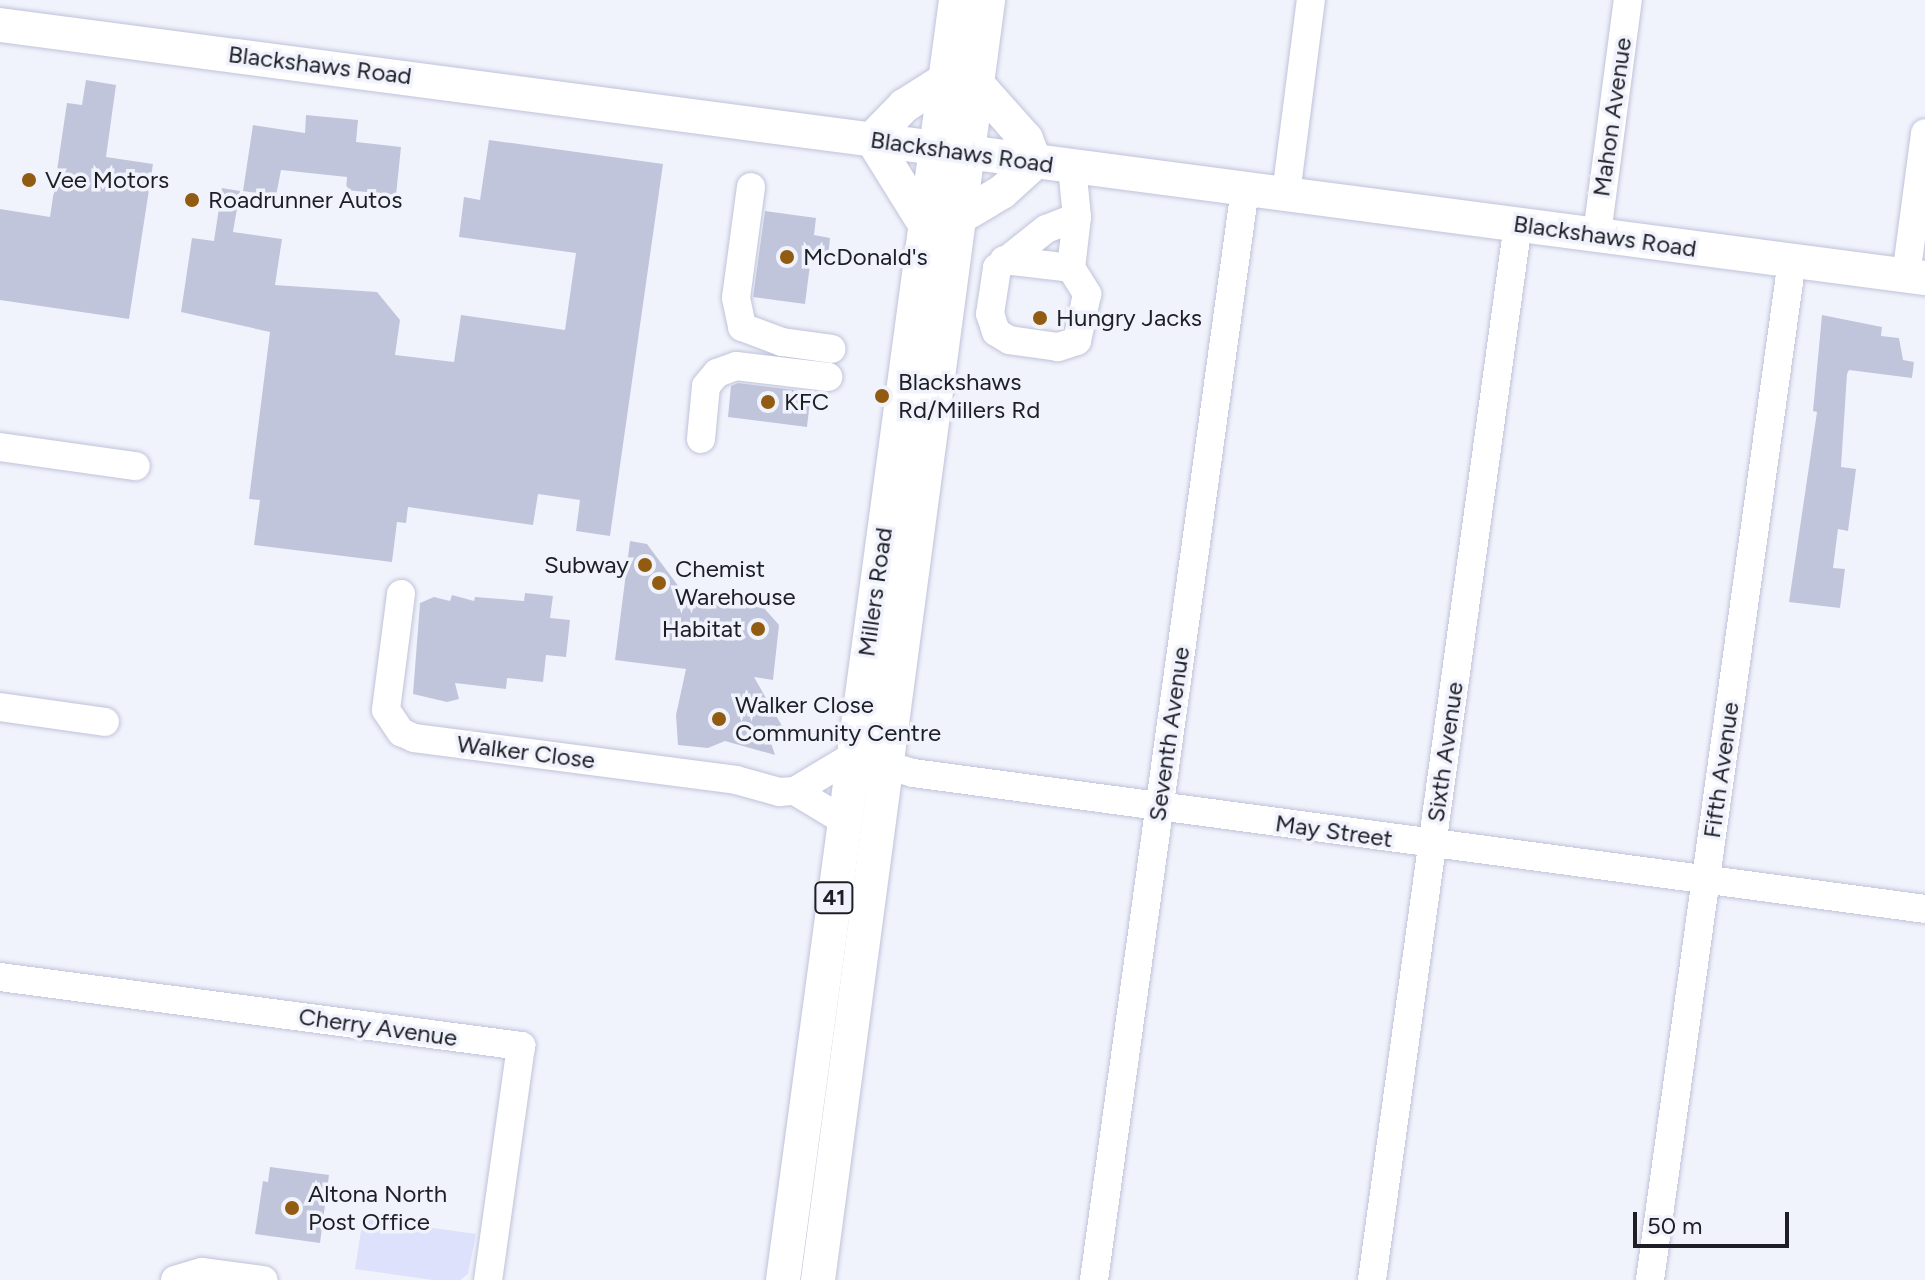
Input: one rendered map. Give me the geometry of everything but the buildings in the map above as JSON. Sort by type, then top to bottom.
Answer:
[{"type":"main road","name":"Millers Road","points":[[956,0],[961,82]]},
{"type":"main road","name":"Millers Road","points":[[783,1280],[925,224],[952,150],[961,82],[988,0]]},
{"type":"main road","name":"Blackshaws Road","points":[[0,25],[1916,277]]},
{"type":"main road","points":[[925,224],[872,139],[904,106],[961,82],[1026,139],[1035,162],[1002,192],[960,217]]},
{"type":"main road","name":"Millers Road","points":[[818,1280],[960,217],[952,150]]},
{"type":"street","points":[[1286,194],[1311,0]]},
{"type":"street","name":"Mahon Avenue","points":[[1597,234],[1628,0]]},
{"type":"street","points":[[1916,277],[1925,133]]},
{"type":"street","points":[[1077,217],[1046,229],[997,268],[990,314],[1001,338],[1071,346],[1082,334],[1087,294],[1071,268],[1083,168]]},
{"type":"street","points":[[701,439],[706,386],[717,373],[736,366],[823,367],[742,327],[736,298],[751,187]]},
{"type":"street","name":"Seventh Avenue","points":[[1094,1280],[1245,189]]},
{"type":"street","name":"Sixth Avenue","points":[[1372,1280],[1518,224]]},
{"type":"street","points":[[1004,260],[1071,268]]},
{"type":"street","name":"Fifth Avenue","points":[[1650,1280],[1792,260]]},
{"type":"street","points":[[948,309],[990,314]]},
{"type":"street","points":[[0,447],[136,466]]},
{"type":"street","name":"Walker Close","points":[[401,594],[386,710],[401,732],[795,791],[843,820]]},
{"type":"street","points":[[0,707],[105,722]]},
{"type":"street","points":[[795,791],[851,767]]},
{"type":"street","name":"May Street","points":[[851,767],[886,769],[1925,909]]},
{"type":"street","name":"Cherry Avenue","points":[[0,977],[521,1046],[488,1280]]},
{"type":"street","points":[[175,1280],[202,1272],[263,1280]]},
{"type":"shaded area","points":[[363,1218],[476,1234],[468,1274],[460,1280],[433,1280],[355,1269]]},
{"type":"place","name":"Vee Motors","points":[[29,180]]},
{"type":"place","name":"Roadrunner Autos","points":[[192,200]]},
{"type":"place","name":"McDonald's","points":[[787,257]]},
{"type":"place","name":"Hungry Jacks","points":[[1040,318]]},
{"type":"place","name":"Blackshaws Rd/Millers Rd","points":[[882,396]]},
{"type":"place","name":"KFC","points":[[768,402]]},
{"type":"place","name":"Subway","points":[[645,565]]},
{"type":"place","name":"Chemist Warehouse","points":[[659,583]]},
{"type":"place","name":"Habitat","points":[[758,629]]},
{"type":"place","name":"Walker Close Community Centre","points":[[719,719]]},
{"type":"place","name":"Altona North Post Office","points":[[292,1208]]}]
